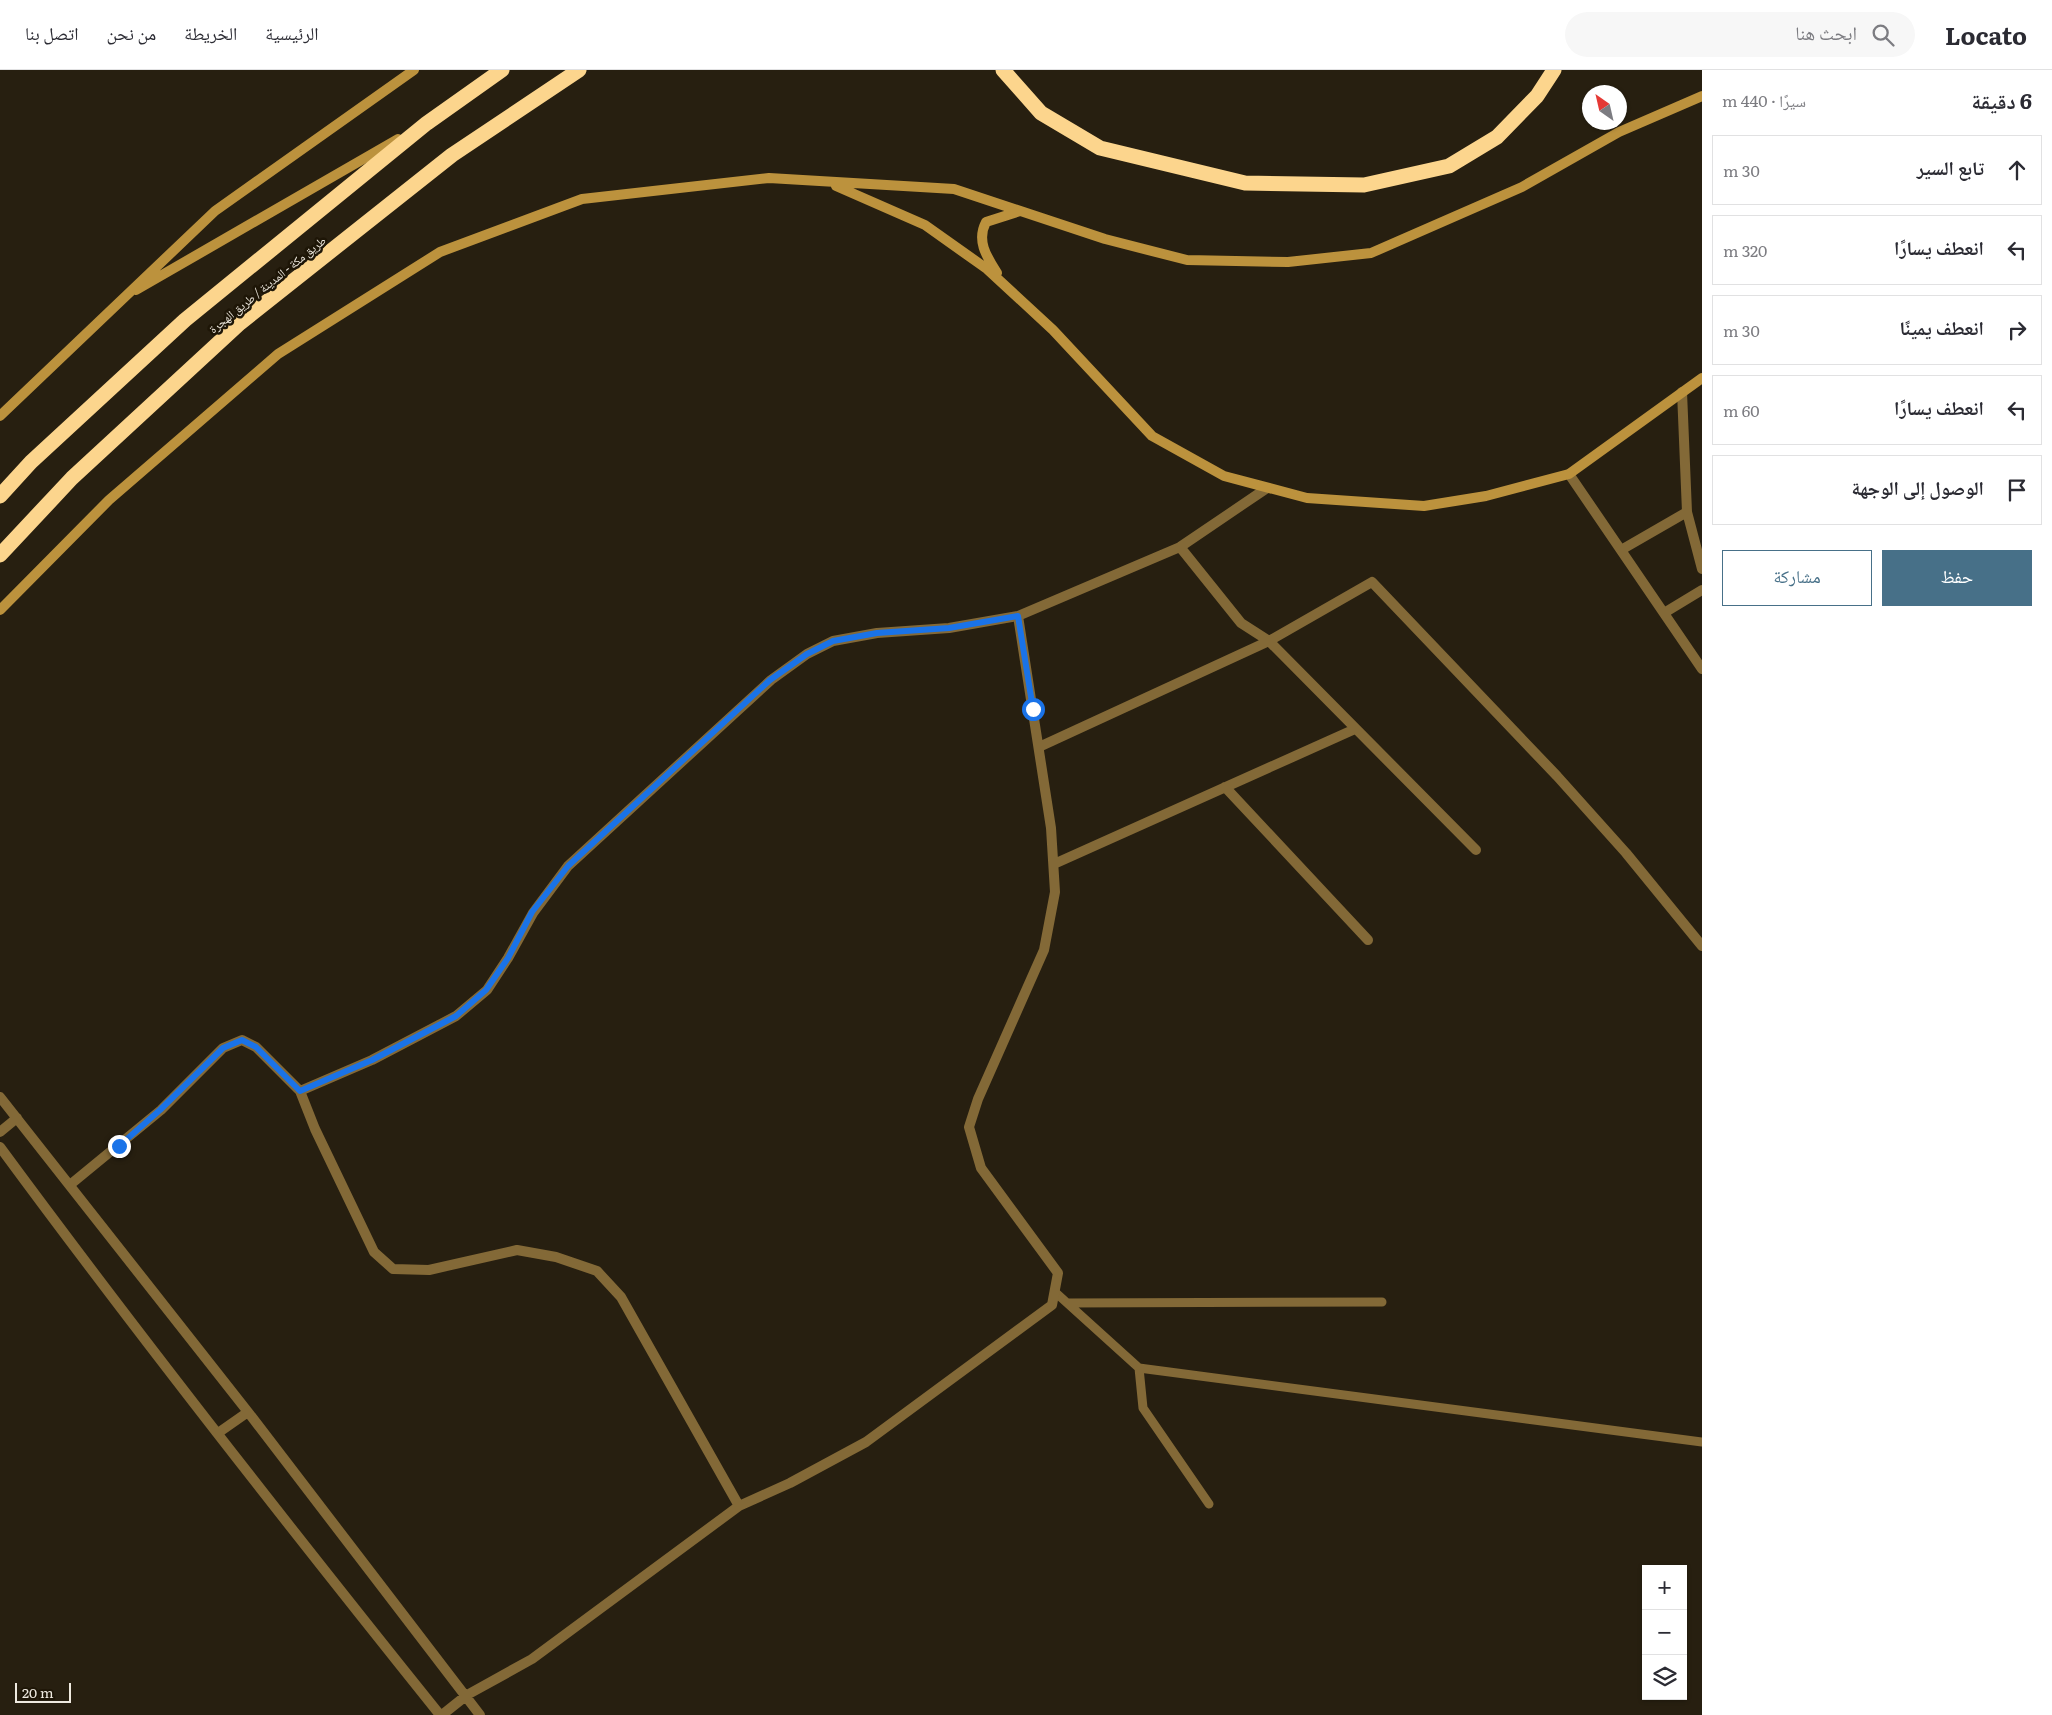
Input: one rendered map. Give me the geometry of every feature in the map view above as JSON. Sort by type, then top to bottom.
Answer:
[{"type":"highway","name":"طريق مكة - المدينة / طريق الهجرة","points":[[0,496],[31,462],[185,320],[427,122],[502,70]]},
{"type":"highway","name":"طريق مكة - المدينة / طريق الهجرة","points":[[0,555],[72,478],[240,323],[452,155],[580,70]]},
{"type":"highway","points":[[1003,70],[1041,113],[1100,148],[1245,183],[1364,185],[1449,166],[1497,138],[1537,96],[1554,70]]},
{"type":"main road","points":[[0,416],[120,299],[215,211],[414,70]]},
{"type":"main road","points":[[0,610],[109,500],[278,354],[440,252],[582,199],[769,178],[954,189],[1105,239],[1187,260],[1288,262],[1371,253],[1522,186],[1619,132],[1702,96]]},
{"type":"main road","points":[[120,299],[427,122]]},
{"type":"main road","points":[[831,183],[925,225],[987,269],[1052,330],[1152,436],[1224,476],[1307,498],[1424,506],[1486,496],[1569,474],[1702,378]]},
{"type":"main road","points":[[1004,284],[984,253],[982,230],[986,222],[1020,211]]},
{"type":"street","points":[[1682,392],[1687,512],[1702,569]]},
{"type":"street","points":[[1569,474],[1702,669]]},
{"type":"street","points":[[300,1091],[372,1060],[456,1016],[486,990],[508,958],[532,912],[568,866],[770,680],[807,654],[833,641],[877,633],[949,628],[1018,616],[1180,547],[1267,488]]},
{"type":"street","points":[[1621,550],[1687,512]]},
{"type":"street","points":[[1180,547],[1241,623],[1269,641],[1354,729],[1476,850]]},
{"type":"street","points":[[1039,747],[1269,641],[1372,582],[1557,776],[1626,853],[1702,946]]},
{"type":"street","points":[[1664,613],[1702,590]]},
{"type":"street","points":[[0,1146],[71,1243],[295,1534],[441,1715],[466,1695],[532,1659],[739,1506],[790,1483],[866,1442],[1052,1305],[1058,1273],[981,1168],[969,1127],[978,1099],[1044,950],[1055,892],[1051,828],[1018,616]]},
{"type":"street","points":[[1054,864],[1354,729]]},
{"type":"street","points":[[1225,787],[1368,940]]},
{"type":"street","points":[[71,1184],[160,1110],[223,1048],[242,1040],[256,1047],[300,1091],[315,1129],[374,1252],[393,1269],[429,1270],[517,1250],[556,1257],[597,1271],[621,1297],[739,1506]]},
{"type":"street","points":[[0,1097],[71,1184],[480,1715]]},
{"type":"street","points":[[0,1132],[17,1118]]},
{"type":"street","points":[[218,1433],[248,1412]]},
{"type":"lane","points":[[1055,1292],[1139,1368],[1702,1442]]},
{"type":"lane","points":[[1068,1303],[1382,1302]]},
{"type":"lane","points":[[1139,1368],[1143,1408],[1209,1504]]},
{"type":"route","points":[[119,1146],[160,1110],[196,1072],[223,1048],[242,1040],[256,1047],[300,1091],[372,1060],[456,1016],[486,990],[508,958],[532,912],[568,866],[770,680],[807,654],[833,641],[877,633],[949,628],[1018,616],[1033,709]]}]
